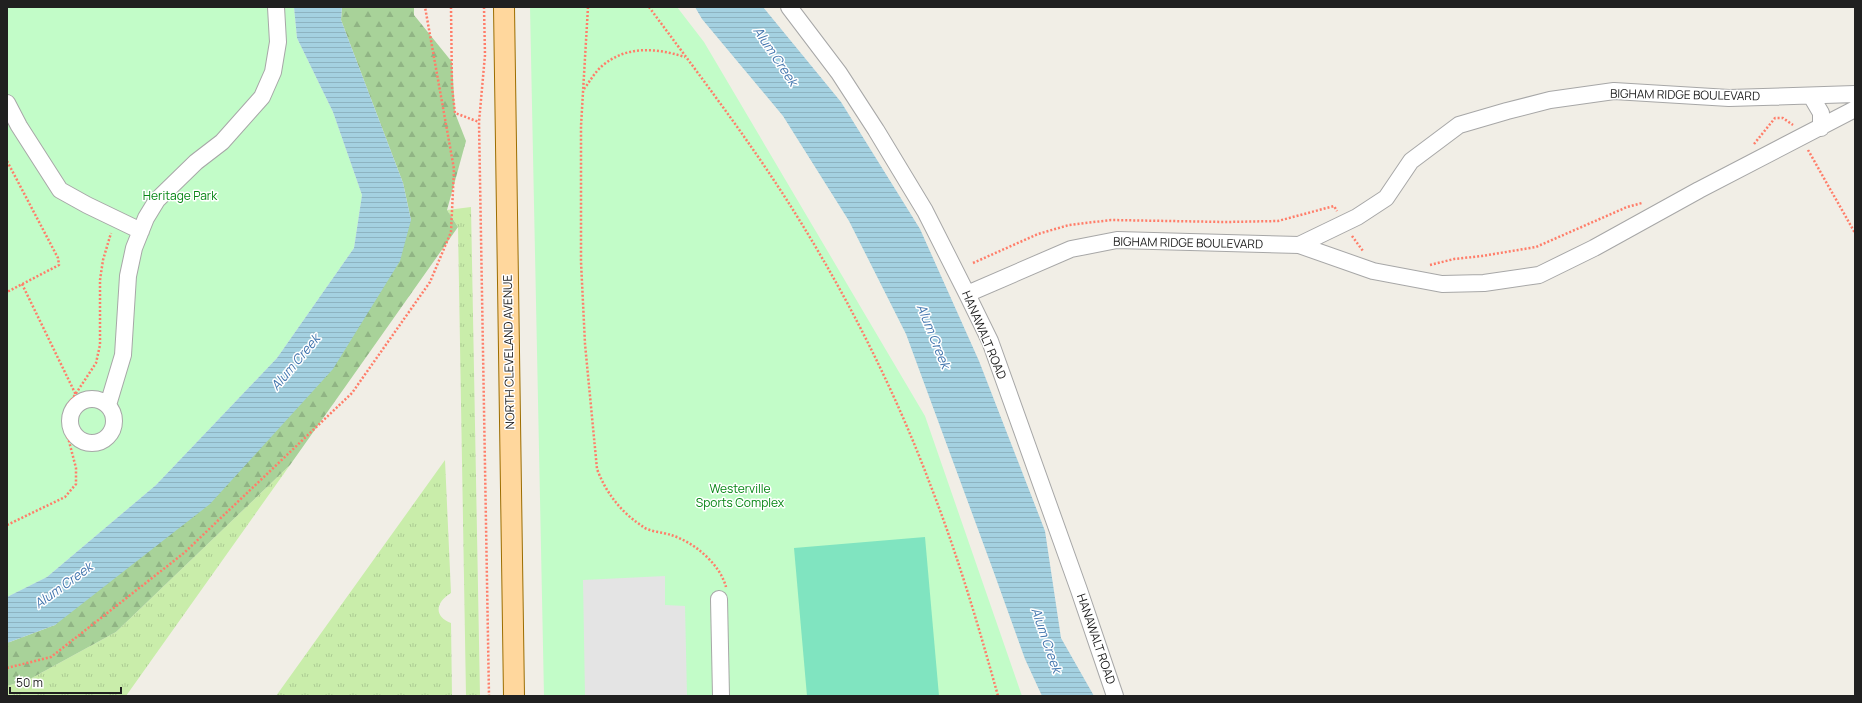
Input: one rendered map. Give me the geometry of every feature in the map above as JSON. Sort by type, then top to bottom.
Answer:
[{"type":"main road","name":"NORTH CLEVELAND AVENUE","points":[[504,7],[514,696]]},
{"type":"street","points":[[108,405],[123,355],[128,276],[134,248],[140,230],[157,200],[196,162],[222,142],[262,97],[274,72],[278,42],[276,7]]},
{"type":"street","name":"HANAWALT ROAD","points":[[789,7],[839,73],[926,211],[990,341],[1079,590],[1115,696]]},
{"type":"street","name":"BIGHAM RIDGE BOULEVARD","points":[[1299,245],[1357,217],[1386,198],[1411,161],[1459,124],[1507,110],[1550,100],[1614,92],[1729,98],[1855,94]]},
{"type":"street","points":[[1811,96],[1821,112],[1821,128]]},
{"type":"street","points":[[7,103],[19,126],[60,190],[140,230]]},
{"type":"street","name":"BIGHAM RIDGE BOULEVARD","points":[[967,294],[1071,249],[1117,240],[1299,245],[1373,271],[1442,284],[1484,283],[1539,275],[1594,248],[1719,180],[1855,109]]},
{"type":"street","points":[[1334,228],[1332,244],[1334,258]]},
{"type":"street","points":[[721,696],[723,594]]},
{"type":"path","points":[[7,668],[51,657],[184,553],[352,393],[430,282],[451,232],[454,169],[425,7]]},
{"type":"path","points":[[450,7],[452,87],[455,113],[478,122]]},
{"type":"path","points":[[484,7],[485,54],[478,122],[489,696]]},
{"type":"path","points":[[588,7],[581,126],[581,262],[585,344],[597,469],[604,488],[621,509],[643,528],[673,536],[695,548],[712,562],[725,584],[723,594]]},
{"type":"path","points":[[649,7],[739,128],[782,192],[840,290],[892,395],[930,483],[973,608],[998,696]]},
{"type":"path","points":[[584,88],[601,67],[618,56],[638,50],[651,49],[685,57]]},
{"type":"path","points":[[1781,112],[1781,118]]},
{"type":"path","points":[[1751,148],[1775,118],[1788,120],[1796,129]]},
{"type":"path","points":[[1805,145],[1855,234]]},
{"type":"path","points":[[7,161],[58,258],[58,265],[7,292]]},
{"type":"path","points":[[1424,265],[1454,258],[1482,256],[1536,247],[1627,207],[1645,202]]},
{"type":"path","points":[[7,526],[65,497],[76,484],[76,468],[64,426],[67,407],[96,363],[100,345],[100,280],[103,260],[115,218]]},
{"type":"path","points":[[1353,237],[1363,251],[1366,252]]},
{"type":"path","points":[[22,284],[76,395]]},
{"type":"green space","name":"Heritage Park","points":[[7,7],[294,7],[297,38],[333,112],[362,195],[354,248],[277,358],[156,485],[47,577],[7,597]]},
{"type":"green space","points":[[342,7],[414,7],[414,15],[452,62],[455,113],[466,141],[447,210],[458,227],[290,465],[116,632],[30,679],[7,686],[7,643],[55,625],[411,220],[403,183],[341,20]]},
{"type":"green space","name":"Westerville Sports Complex","points":[[530,7],[677,7],[704,42],[925,416],[1022,696],[544,696]]},
{"type":"green space","points":[[471,207],[480,696],[466,696],[458,227],[447,210]]},
{"type":"green space","points":[[445,460],[451,593],[442,600],[439,613],[441,617],[451,623],[452,696],[276,696]]},
{"type":"green space","points":[[290,465],[126,696],[7,696],[7,686],[30,679],[116,632]]},
{"type":"green space","points":[[925,537],[939,696],[807,696],[794,548]]},
{"type":"shaded area","points":[[665,576],[665,605],[685,606],[687,696],[585,696],[583,580]]},
{"type":"water","name":"Alum Creek","points":[[294,7],[342,7],[341,20],[403,183],[411,220],[400,261],[333,369],[210,504],[55,625],[7,643],[7,597],[47,577],[156,485],[277,358],[354,248],[362,195],[333,112],[297,38]]},
{"type":"water","name":"Alum Creek","points":[[695,7],[763,7],[841,102],[920,229],[979,361],[1045,531],[1061,638],[1094,696],[1042,696],[1025,659],[906,334],[849,221],[783,116],[702,19]]}]
